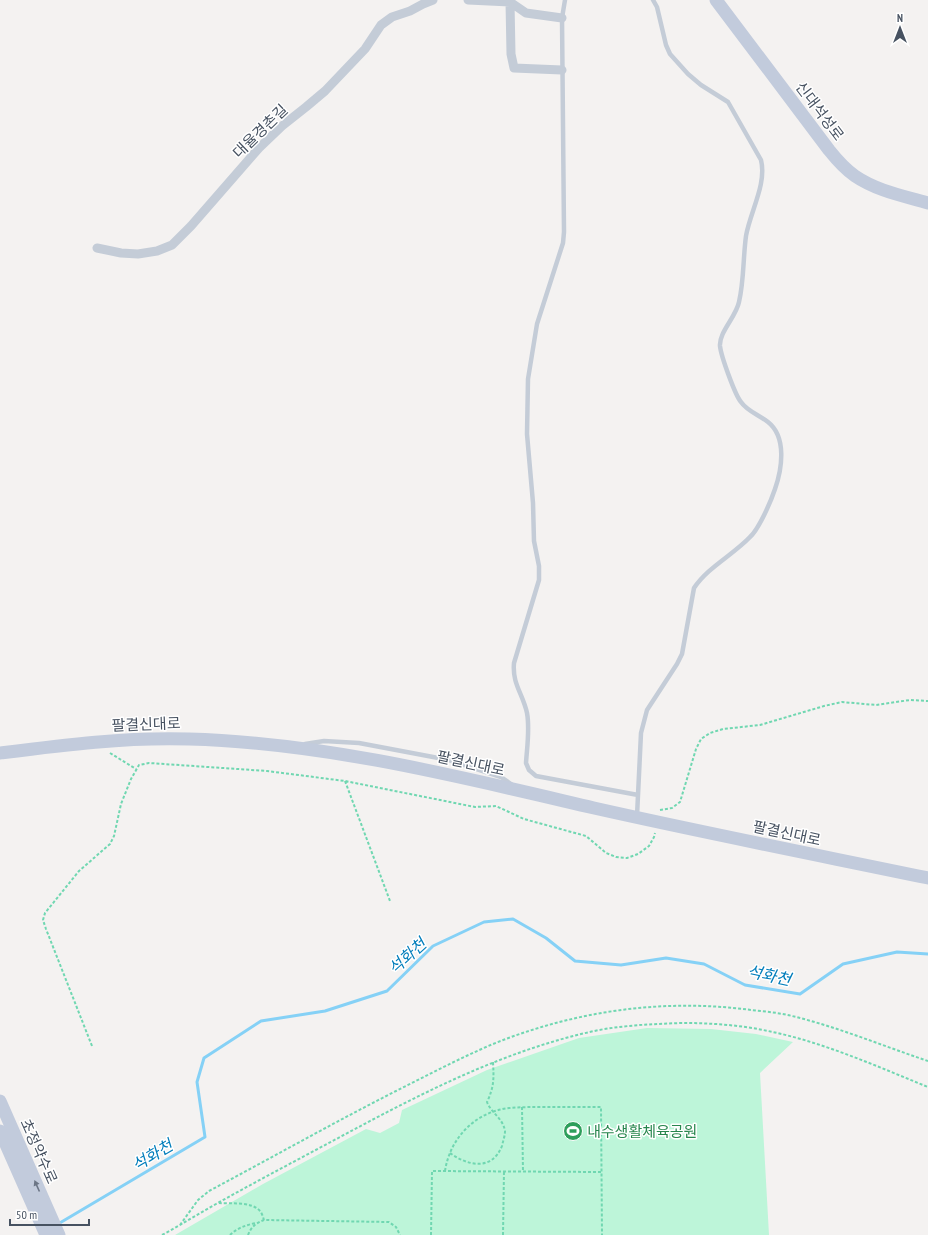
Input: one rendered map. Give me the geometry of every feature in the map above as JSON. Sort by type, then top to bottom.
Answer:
[{"type":"main road","name":"신대석성로","points":[[716,0],[840,163],[855,176],[871,185],[928,203]]},
{"type":"main road","name":"팔결신대로","points":[[0,754],[21,750],[91,742],[144,738],[189,739],[288,746],[401,765],[637,817],[659,816],[928,878]]},
{"type":"main road","name":"초정약수로","points":[[0,1101],[59,1235]]},
{"type":"main road","name":"초정약수로","points":[[0,1131],[46,1235]]},
{"type":"street","name":"대율경촌길","points":[[97,248],[121,253],[138,254],[157,251],[172,245],[259,148],[282,126],[325,91],[364,49],[381,25],[392,16],[410,11],[433,0]]},
{"type":"street","points":[[471,0],[510,1],[526,12],[562,18]]},
{"type":"street","points":[[510,1],[511,54],[514,68],[562,70]]},
{"type":"lane","points":[[565,0],[562,18],[563,243],[537,324],[528,379],[527,434],[533,503],[534,542],[539,566],[539,580],[514,663],[513,672],[527,715],[526,763],[529,770],[536,776],[638,796]]},
{"type":"lane","points":[[637,817],[641,733],[647,710],[682,654],[694,588],[700,579],[743,544],[757,528],[775,489],[779,473],[781,454],[780,439],[776,430],[768,422],[741,404],[736,394],[720,344],[720,340],[739,303],[746,236],[761,180],[763,168],[761,160],[728,102],[701,85],[688,74],[670,54],[666,45],[660,17],[653,0]]},
{"type":"path","points":[[92,1046],[43,920],[45,913],[76,875],[110,844],[114,836],[121,804],[139,765],[149,763],[267,771],[345,781],[474,806],[496,806],[524,819],[586,836],[606,852],[616,857],[627,858],[638,854],[649,846],[654,837],[659,816],[680,802],[684,793],[696,749],[701,739],[710,732],[760,725],[842,702],[876,705],[910,700],[928,701]]},
{"type":"path","points":[[91,742],[136,769]]},
{"type":"path","points":[[345,781],[390,901]]},
{"type":"path","points":[[180,1226],[198,1200],[209,1191],[355,1112],[493,1045],[527,1032],[597,1014],[631,1008],[689,1005],[760,1011],[791,1016],[822,1025],[928,1061]]},
{"type":"path","points":[[162,1235],[180,1226],[217,1203],[404,1103],[493,1062],[572,1036],[601,1030],[638,1025],[704,1023],[753,1028],[794,1037],[833,1050],[928,1087]]},
{"type":"path","points":[[450,1153],[466,1163],[477,1164],[487,1163],[494,1158],[500,1150],[504,1141],[505,1131],[501,1120],[492,1112],[487,1102],[493,1088],[493,1062]]},
{"type":"path","points":[[446,1170],[450,1153],[466,1128],[478,1118],[492,1112],[507,1108],[522,1107],[602,1106],[602,1235]]},
{"type":"path","points":[[522,1107],[523,1172]]},
{"type":"path","points":[[431,1235],[432,1170],[602,1172]]},
{"type":"path","points":[[503,1235],[504,1171]]},
{"type":"path","points":[[217,1203],[254,1206],[260,1211],[264,1220]]},
{"type":"path","points":[[230,1235],[247,1225],[264,1220],[389,1222],[396,1226],[400,1235]]},
{"type":"path","points":[[248,1235],[256,1223]]},
{"type":"green space","name":"내수생활체육공원","points":[[647,1028],[711,1029],[756,1034],[793,1042],[760,1073],[769,1235],[175,1235],[263,1184],[366,1129],[380,1133],[399,1123],[402,1110],[487,1070],[579,1038]]},
{"type":"waterway","name":"석화천","points":[[58,1224],[205,1137],[197,1082],[204,1058],[261,1021],[325,1011],[387,991],[433,946],[484,922],[513,919],[546,938],[575,961],[621,965],[666,958],[704,964],[745,985],[800,994],[843,964],[897,952],[928,954]]},
{"type":"place","name":"내수생활체육공원","points":[[573,1131]]}]
